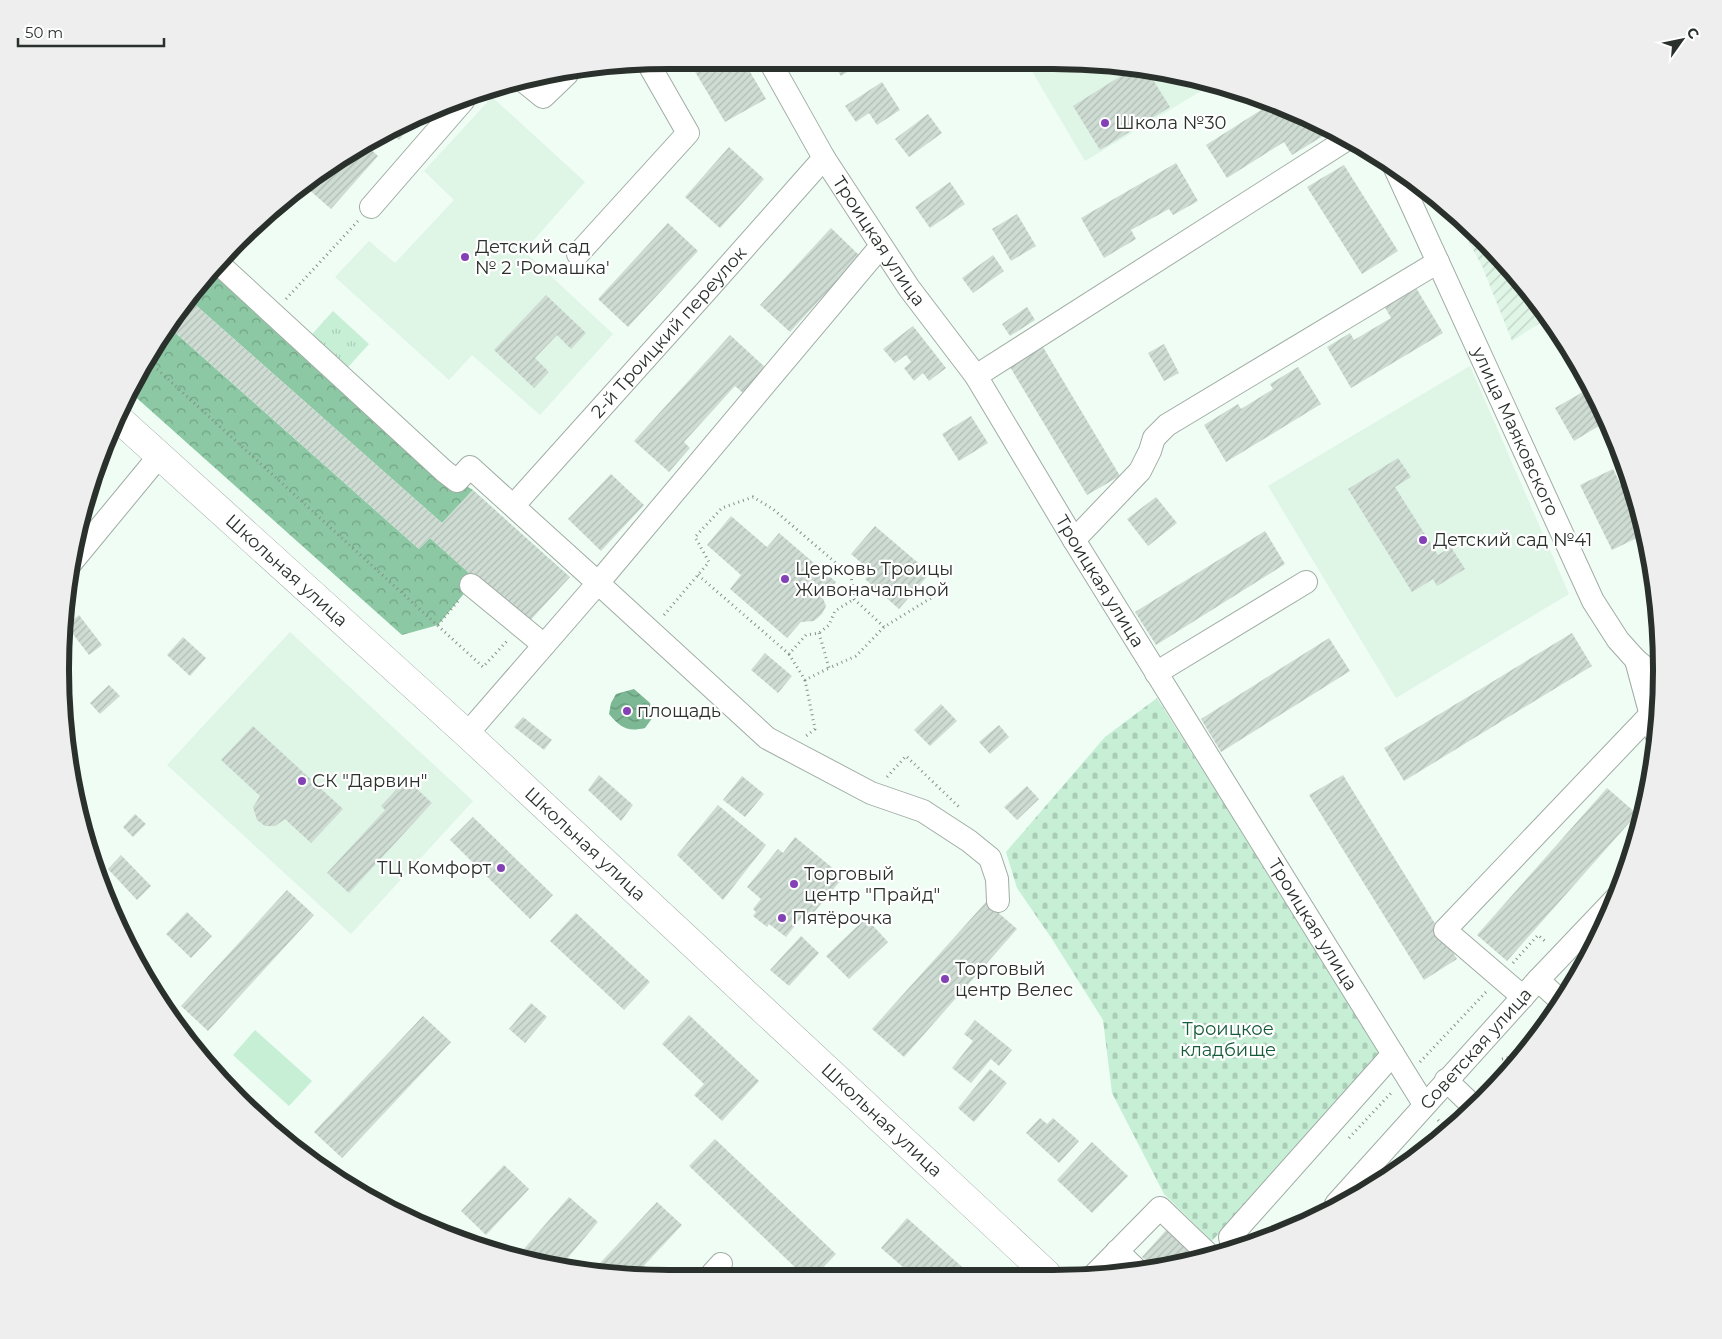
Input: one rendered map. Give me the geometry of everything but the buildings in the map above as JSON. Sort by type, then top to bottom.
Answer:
[{"type":"main road","name":"Школьная улица","points":[[123,421],[467,734],[1043,1270]]},
{"type":"street","points":[[578,254],[688,133],[652,69]]},
{"type":"street","name":"Троицкая улица","points":[[774,69],[824,158],[881,246],[909,288],[976,376],[1074,540],[1424,1104]]},
{"type":"street","points":[[529,85],[543,97],[562,78]]},
{"type":"street","points":[[371,206],[457,108]]},
{"type":"street","points":[[976,376],[1341,143]]},
{"type":"street","name":"2-й Троицкий переулок","points":[[514,505],[824,158]]},
{"type":"street","name":"улица Маяковского","points":[[1401,181],[1593,601],[1618,640],[1636,660],[1653,674]]},
{"type":"street","points":[[467,734],[598,583],[881,246]]},
{"type":"street","points":[[1074,540],[1140,471],[1154,438],[1167,425],[1438,262]]},
{"type":"street","points":[[223,268],[444,471],[457,481],[470,467],[514,505],[767,738],[871,793],[923,811],[969,841],[990,858],[997,879],[998,901]]},
{"type":"street","points":[[80,552],[160,455]]},
{"type":"street","points":[[1156,673],[1306,582]]},
{"type":"street","points":[[471,585],[538,652]]},
{"type":"street","points":[[1636,660],[1651,718]]},
{"type":"street","points":[[1523,997],[1445,930],[1650,728]]},
{"type":"street","name":"Советская улица","points":[[1344,1194],[1424,1104],[1601,914]]},
{"type":"street","points":[[1538,980],[1556,997]]},
{"type":"street","points":[[1231,1243],[1230,1237],[1393,1054]]},
{"type":"street","points":[[1446,1080],[1469,1102]]},
{"type":"street","points":[[1101,1268],[1160,1208],[1205,1251]]},
{"type":"street","points":[[1117,1251],[1132,1265]]},
{"type":"path","points":[[272,314],[371,206]]},
{"type":"path","points":[[152,364],[483,667],[509,638],[538,652]]},
{"type":"path","points":[[651,631],[709,562],[695,537],[722,508],[753,497],[774,509],[851,576],[854,599],[884,627]]},
{"type":"path","points":[[698,575],[789,654],[805,680],[815,729],[788,749]]},
{"type":"path","points":[[805,680],[856,656],[884,627],[944,590]]},
{"type":"path","points":[[789,654],[806,635],[819,633],[829,625],[835,611],[854,599]]},
{"type":"path","points":[[819,633],[829,668]]},
{"type":"path","points":[[1502,1059],[1511,1057]]},
{"type":"shaded area","name":"Школа №30","points":[[1031,69],[1092,70],[1131,74],[1170,80],[1205,88],[1085,161]]},
{"type":"shaded area","name":"Детский сад № 2 'Ромашка'","points":[[492,97],[585,182],[524,251],[613,334],[540,415],[472,355],[449,380],[335,277],[369,241],[395,263],[454,200],[424,171]]},
{"type":"shaded area","points":[[1463,232],[1504,273],[1542,322],[1512,341],[1482,266]]},
{"type":"shaded area","name":"Детский сад №41","points":[[1470,366],[1569,594],[1396,698],[1268,486]]},
{"type":"shaded area","points":[[290,632],[473,801],[351,934],[167,765]]},
{"type":"green space","points":[[223,268],[457,481],[473,490],[442,523],[194,303]]},
{"type":"green space","points":[[333,311],[369,344],[340,376],[304,343]]},
{"type":"green space","points":[[174,331],[419,549],[430,538],[476,579],[438,625],[402,635],[135,396],[149,369]]},
{"type":"green space","name":"Троицкое кладбище","points":[[1157,698],[1382,1052],[1212,1241],[1164,1194],[1112,1093],[1103,1020],[1017,888],[1006,852],[1105,737]]},
{"type":"green space","points":[[255,1030],[312,1081],[289,1106],[233,1055]]},
{"type":"water","points":[[634,689],[650,703],[653,717],[645,728],[625,728],[617,723],[609,714],[611,703],[616,694]]},
{"type":"place","name":"Школа №30","points":[[1105,123]]},
{"type":"place","name":"Детский сад № 2 'Ромашка'","points":[[465,257]]},
{"type":"place","name":"Детский сад №41","points":[[1423,540]]},
{"type":"place","name":"Церковь Троицы Живоначальной","points":[[785,579]]},
{"type":"place","name":"площадь","points":[[627,711]]},
{"type":"place","name":"СК \"Дарвин\"","points":[[302,781]]},
{"type":"place","name":"ТЦ Комфорт","points":[[501,868]]},
{"type":"place","name":"Торговый центр \"Прайд\"","points":[[794,884]]},
{"type":"place","name":"Пятёрочка","points":[[782,918]]},
{"type":"place","name":"Торговый центр Велес","points":[[945,979]]}]
